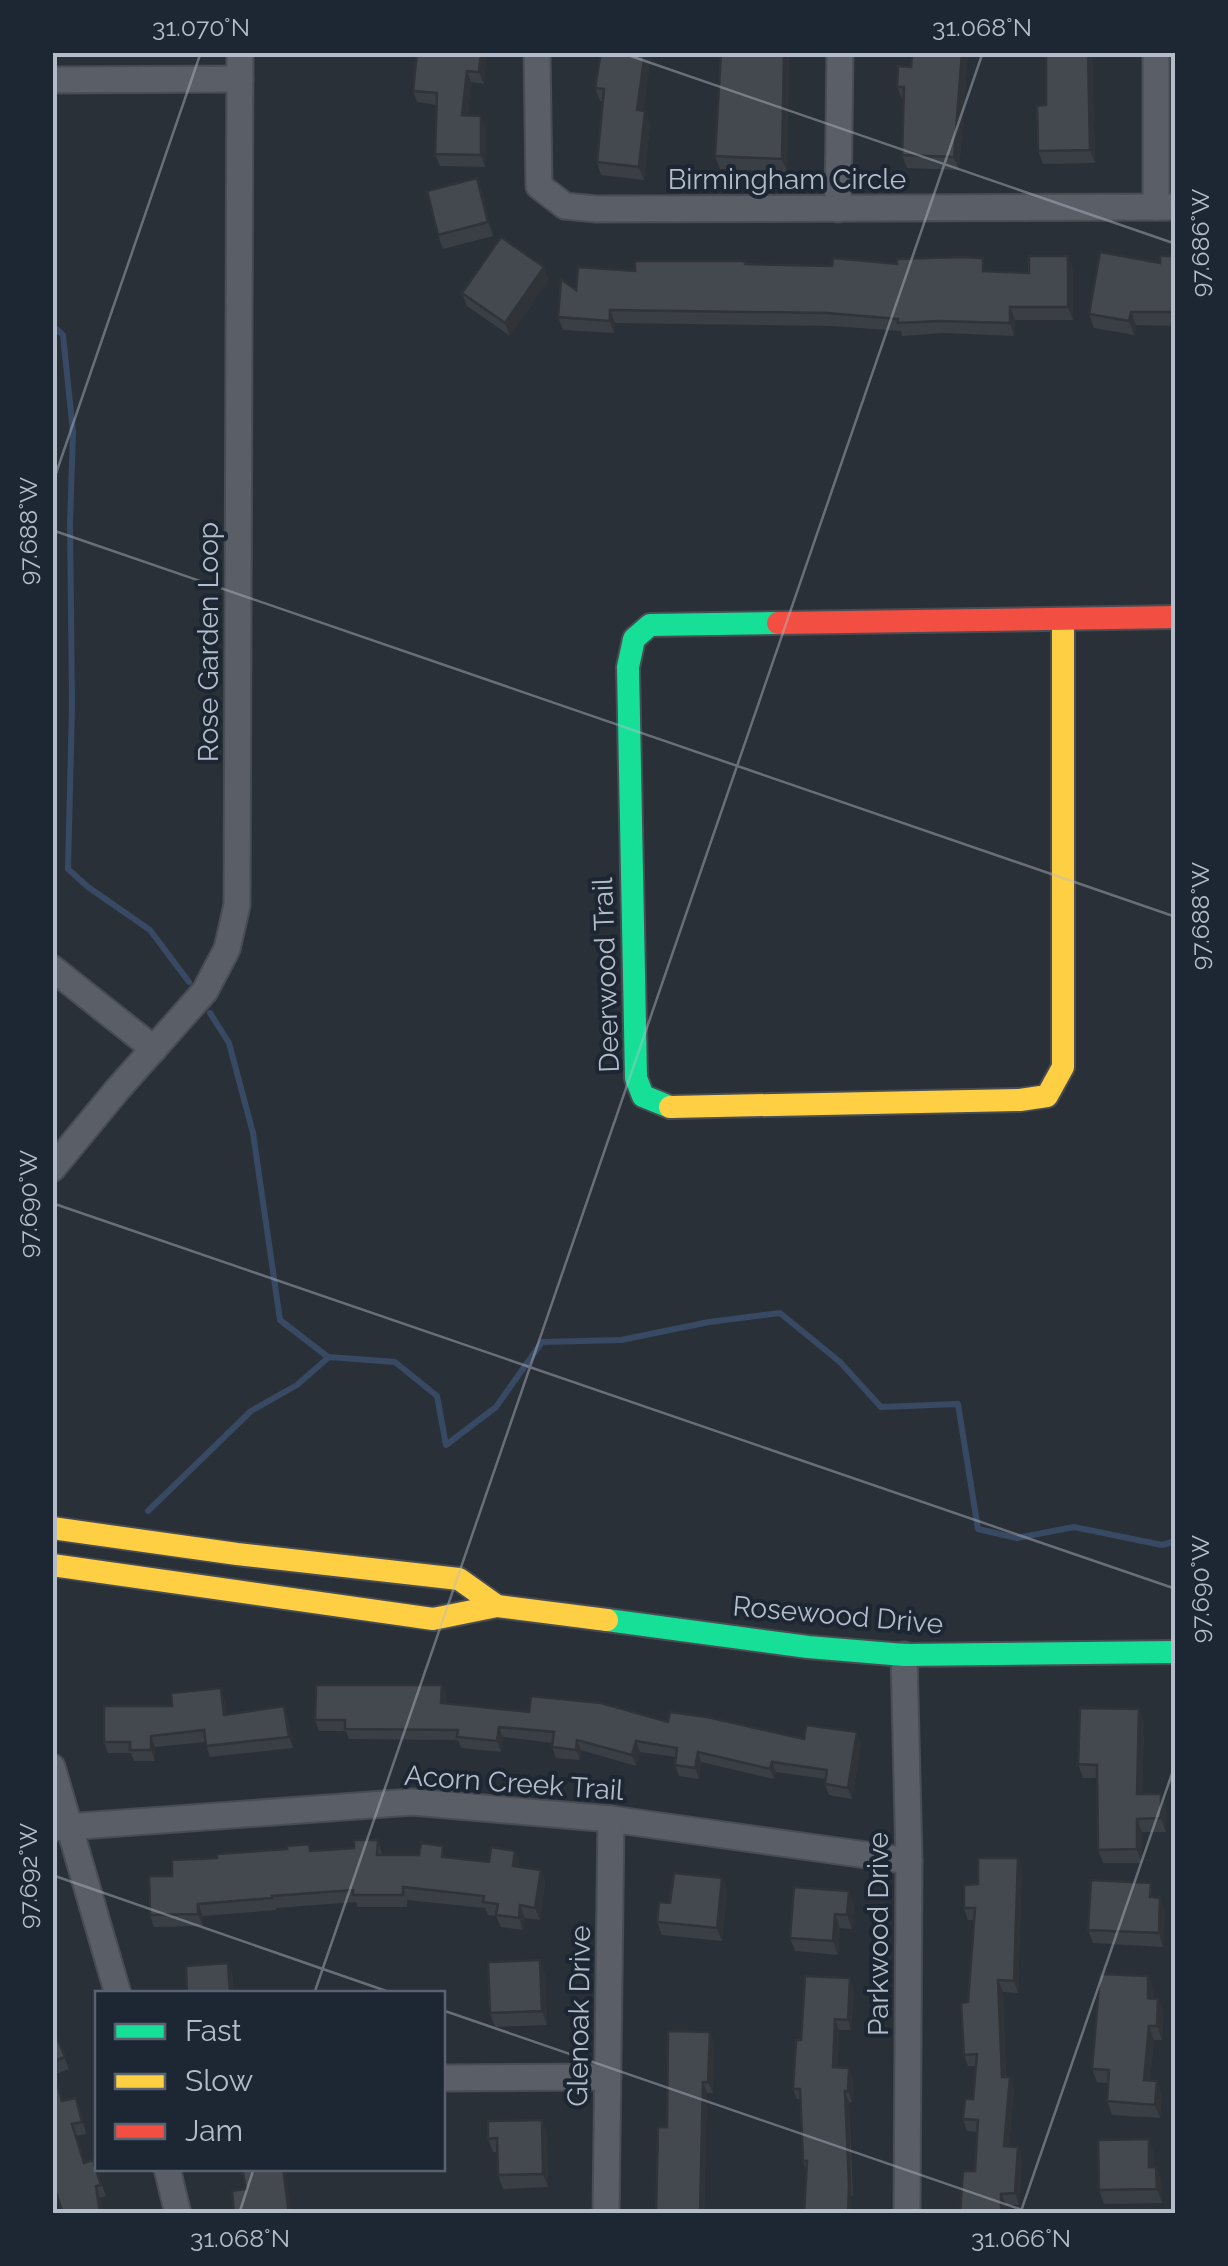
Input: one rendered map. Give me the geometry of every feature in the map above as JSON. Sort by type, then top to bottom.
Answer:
[{"type":"street","name":"Rose Garden Loop","points":[[52,1169],[205,991],[227,949],[238,905],[240,52]]},
{"type":"street","name":"Birmingham Circle","points":[[537,52],[540,186],[565,206],[1166,207]]},
{"type":"street","points":[[838,209],[840,52]]},
{"type":"street","points":[[1156,52],[1166,207]]},
{"type":"street","points":[[52,80],[240,79]]},
{"type":"street","name":"Deerwood Trail","points":[[1063,619],[1063,1067],[1048,1096],[1020,1100],[670,1107],[644,1096],[636,1078],[628,667],[634,639],[650,625],[1176,617]]},
{"type":"street","points":[[52,968],[154,1049]]},
{"type":"street","name":"Rosewood Drive","points":[[52,1528],[459,1579],[497,1606]]},
{"type":"street","name":"Rosewood Drive","points":[[52,1565],[434,1618],[497,1606],[808,1647],[904,1655],[1176,1652]]},
{"type":"street","name":"Parkwood Drive","points":[[904,1655],[910,1861],[908,2214]]},
{"type":"street","points":[[52,1767],[62,1827],[117,1991]]},
{"type":"street","name":"Acorn Creek Trail","points":[[62,1827],[412,1802],[611,1819],[910,1861]]},
{"type":"street","name":"Glenoak Drive","points":[[606,2214],[611,1819]]},
{"type":"street","points":[[445,2078],[608,2077]]},
{"type":"street","points":[[168,2171],[178,2214]]},
{"type":"building","points":[[417,52],[481,52],[479,72],[467,71],[462,115],[481,116],[481,155],[435,154],[437,93],[413,91]]},
{"type":"building","points":[[601,52],[645,52],[637,110],[645,111],[639,167],[597,162],[604,89],[595,88]]},
{"type":"building","points":[[721,52],[784,52],[782,159],[715,156]]},
{"type":"building","points":[[912,52],[962,52],[954,157],[902,155],[904,87],[897,87],[898,66],[911,67]]},
{"type":"building","points":[[1046,52],[1088,52],[1090,150],[1038,151],[1037,106],[1046,105]]},
{"type":"building","points":[[477,178],[488,222],[438,235],[427,191]]},
{"type":"building","points":[[501,237],[544,267],[505,323],[462,293]]},
{"type":"building","points":[[1100,252],[1160,263],[1160,256],[1176,256],[1176,312],[1131,312],[1129,321],[1089,314]]},
{"type":"building","points":[[1029,256],[1068,256],[1068,307],[1010,307],[1010,323],[898,323],[898,319],[827,313],[610,310],[610,321],[558,317],[561,279],[576,290],[578,267],[635,271],[635,261],[832,266],[833,258],[897,264],[897,259],[961,257],[983,258],[983,271],[1029,273]]},
{"type":"building","points":[[316,1685],[442,1685],[441,1703],[529,1712],[531,1696],[601,1703],[668,1722],[670,1712],[707,1717],[804,1739],[806,1725],[857,1732],[848,1788],[825,1784],[827,1770],[772,1762],[770,1769],[698,1752],[695,1768],[675,1765],[677,1748],[636,1741],[632,1755],[577,1740],[576,1750],[552,1747],[554,1732],[499,1727],[497,1741],[457,1737],[458,1730],[345,1729],[345,1720],[315,1720]]},
{"type":"building","points":[[221,1688],[224,1715],[284,1706],[289,1737],[206,1746],[204,1730],[151,1736],[151,1750],[130,1750],[130,1742],[104,1742],[104,1706],[172,1706],[171,1693]]},
{"type":"building","points":[[1080,1708],[1139,1709],[1137,1794],[1161,1794],[1161,1818],[1137,1819],[1137,1849],[1098,1850],[1097,1765],[1078,1764]]},
{"type":"building","points":[[354,1840],[378,1840],[377,1855],[419,1855],[421,1843],[443,1846],[442,1857],[489,1862],[491,1847],[515,1851],[513,1866],[541,1870],[535,1908],[520,1905],[519,1918],[496,1915],[498,1904],[483,1902],[484,1896],[403,1887],[403,1895],[353,1895],[353,1890],[272,1896],[198,1904],[198,1914],[150,1915],[149,1876],[172,1876],[172,1860],[217,1858],[217,1854],[309,1844],[310,1851],[354,1848]]},
{"type":"building","points":[[978,1858],[1018,1858],[1014,1981],[998,1980],[1002,2077],[1010,2077],[1004,2146],[1018,2147],[1015,2193],[1001,2194],[1001,2214],[960,2214],[963,2171],[975,2171],[978,2120],[963,2119],[965,2099],[973,2099],[977,2054],[964,2055],[961,2003],[968,2002],[975,1908],[964,1908],[964,1885],[978,1884]]},
{"type":"building","points":[[674,1873],[722,1878],[717,1928],[657,1922],[659,1902],[670,1903]]},
{"type":"building","points":[[1091,1880],[1151,1883],[1150,1897],[1160,1898],[1159,1933],[1088,1930]]},
{"type":"building","points":[[794,1887],[849,1891],[847,1915],[835,1914],[833,1941],[790,1938]]},
{"type":"building","points":[[540,1960],[542,2011],[490,2013],[488,1962]]},
{"type":"building","points":[[228,1963],[230,1991],[187,1991],[186,1966]]},
{"type":"building","points":[[1100,1974],[1148,1976],[1148,1998],[1158,1999],[1157,2026],[1149,2026],[1144,2080],[1157,2081],[1155,2105],[1107,2101],[1109,2070],[1092,2069]]},
{"type":"building","points":[[805,1976],[850,1978],[848,2020],[835,2019],[833,2067],[849,2068],[845,2091],[848,2214],[804,2214],[807,2161],[803,2161],[800,2089],[793,2089]]},
{"type":"building","points":[[52,2026],[65,2057],[52,2062]]},
{"type":"building","points":[[668,2031],[710,2032],[708,2082],[703,2082],[700,2214],[656,2214],[658,2127],[667,2127]]},
{"type":"building","points":[[52,2065],[62,2101],[76,2098],[82,2122],[72,2124],[84,2163],[93,2160],[101,2185],[96,2186],[100,2214],[63,2214],[52,2180]]},
{"type":"building","points":[[542,2120],[543,2174],[498,2175],[497,2138],[488,2139],[488,2121]]},
{"type":"building","points":[[1149,2139],[1149,2167],[1156,2167],[1157,2189],[1099,2190],[1098,2140]]},
{"type":"building","points":[[243,2171],[283,2171],[289,2214],[234,2214],[232,2191],[246,2189]]},
{"type":"waterway","points":[[52,325],[63,335],[73,432],[68,869],[150,930],[189,982]]},
{"type":"waterway","points":[[210,1013],[229,1043],[253,1133],[280,1320],[328,1357]]},
{"type":"waterway","points":[[148,1511],[251,1411],[297,1385],[329,1357],[395,1362],[437,1396],[446,1445],[496,1407],[542,1342],[621,1340],[709,1322],[780,1313],[840,1362],[881,1407],[958,1404],[978,1529],[1017,1538],[1074,1527],[1162,1545],[1176,1541]]},
{"type":"traffic: fast","points":[[670,1107],[643,1096],[636,1078],[628,667],[634,639],[650,625],[778,623]]},
{"type":"traffic: fast","points":[[607,1620],[808,1647],[904,1655],[1176,1652]]},
{"type":"traffic: slow","points":[[670,1107],[1020,1100],[1047,1096],[1063,1067],[1063,619]]},
{"type":"traffic: slow","points":[[52,1528],[459,1579],[497,1606]]},
{"type":"traffic: slow","points":[[52,1565],[433,1619],[497,1606],[607,1620]]},
{"type":"traffic: jam","points":[[778,623],[1176,617]]}]
